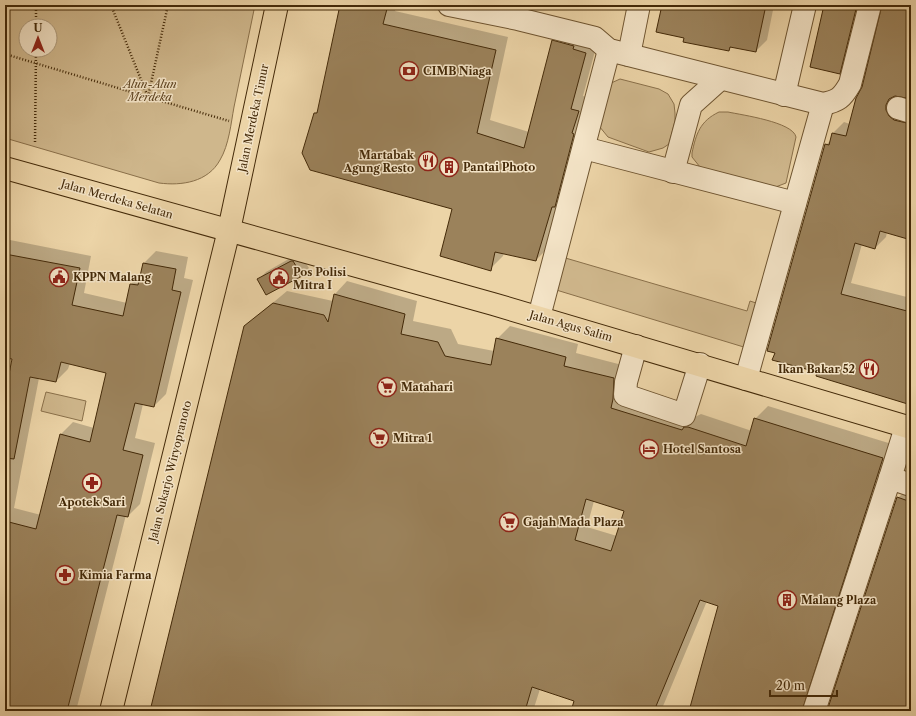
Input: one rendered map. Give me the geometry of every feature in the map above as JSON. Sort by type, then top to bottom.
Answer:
[{"type":"main road","name":"Jalan Merdeka Timur","points":[[228,230],[277,5]]},
{"type":"main road","name":"Jalan Merdeka Selatan","points":[[5,168],[228,230]]},
{"type":"main road","name":"Jalan Agus Salim","points":[[228,230],[539,317],[909,427]]},
{"type":"main road","name":"Jalan Sukarjo Wiryopranoto","points":[[111,711],[228,230]]},
{"type":"lane","points":[[449,5],[520,12],[595,38],[619,52],[720,79],[823,104],[836,102],[850,84],[870,5]]},
{"type":"lane","points":[[539,317],[584,148],[619,52],[639,5]]},
{"type":"lane","points":[[784,95],[805,5]]},
{"type":"lane","points":[[673,172],[691,105],[681,68]]},
{"type":"lane","points":[[691,105],[720,79]]},
{"type":"lane","points":[[746,379],[823,104]]},
{"type":"lane","points":[[584,148],[795,203]]},
{"type":"lane","points":[[636,346],[626,382],[625,395],[684,415],[700,364]]},
{"type":"lane","points":[[814,711],[890,478],[909,427]]},
{"type":"lane","points":[[890,478],[911,485]]},
{"type":"path","points":[[36,5],[36,18]]},
{"type":"path","points":[[112,5],[148,97]]},
{"type":"path","points":[[148,97],[168,5]]},
{"type":"path","points":[[5,54],[231,121]]},
{"type":"path","points":[[35,142],[36,58]]},
{"type":"green space","name":"Alun-Alun Merdeka","points":[[5,5],[255,5],[226,148],[220,160],[209,173],[194,181],[177,184],[159,183],[5,138]]},
{"type":"green space","points":[[620,79],[659,89],[668,94],[674,104],[675,113],[675,121],[669,144],[663,148],[649,152],[608,137],[599,126],[609,84]]},
{"type":"green space","points":[[719,112],[728,112],[755,117],[777,123],[793,132],[796,137],[786,183],[773,188],[700,167],[692,157],[697,134],[707,120]]},
{"type":"green space","points":[[562,257],[747,311],[750,301],[759,304],[747,348],[553,289]]},
{"type":"green space","points":[[46,392],[86,401],[82,421],[41,411]]},
{"type":"building","points":[[340,5],[388,5],[383,24],[496,50],[477,133],[524,148],[552,40],[574,46],[573,49],[586,53],[571,109],[579,111],[572,133],[574,134],[555,207],[552,207],[536,261],[495,252],[491,271],[440,256],[452,209],[310,170],[302,153],[314,113],[317,113]]},
{"type":"building","points":[[662,5],[766,5],[756,52],[730,47],[729,51],[683,42],[684,38],[656,32]]},
{"type":"building","points":[[824,5],[857,5],[840,74],[810,67]]},
{"type":"building","points":[[882,5],[911,5],[911,99],[895,96],[889,99],[886,105],[886,110],[889,116],[894,120],[911,124],[911,240],[880,231],[875,249],[855,243],[841,294],[911,312],[911,405],[816,376],[817,372],[772,360],[775,353],[767,351],[825,144],[829,145],[832,133],[846,136],[856,98],[862,87]]},
{"type":"building","points":[[5,254],[80,268],[72,305],[123,316],[130,284],[138,285],[143,263],[176,269],[172,290],[181,292],[154,407],[135,403],[123,450],[143,455],[128,517],[117,515],[67,711],[5,711],[5,521],[36,529],[60,434],[90,442],[106,373],[61,362],[56,382],[30,377],[14,459],[5,458],[5,394],[12,359],[5,358]]},
{"type":"building","name":"Pos Polisi Mitra I","points":[[293,261],[302,276],[266,295],[257,279]]},
{"type":"building","points":[[334,294],[405,314],[401,334],[438,342],[445,356],[491,365],[496,338],[566,357],[564,366],[614,378],[611,408],[682,430],[684,427],[688,427],[746,446],[754,418],[883,458],[802,711],[689,711],[718,606],[700,600],[654,711],[571,711],[574,701],[532,687],[525,711],[150,711],[244,326],[273,303],[324,315],[328,322]],"holes":[[[586,499],[624,511],[611,551],[575,540]]]},
{"type":"building","points":[[897,497],[911,502],[911,711],[827,711]]},
{"type":"place","name":"CIMB Niaga","points":[[409,71]]},
{"type":"place","name":"Martabak Agung Resto","points":[[428,161]]},
{"type":"place","name":"Pantai Photo","points":[[449,167]]},
{"type":"place","name":"KPPN Malang","points":[[59,277]]},
{"type":"place","name":"Pos Polisi Mitra I","points":[[279,278]]},
{"type":"place","name":"Ikan Bakar 52","points":[[869,369]]},
{"type":"place","name":"Matahari","points":[[387,387]]},
{"type":"place","name":"Mitra 1","points":[[379,438]]},
{"type":"place","name":"Hotel Santosa","points":[[649,449]]},
{"type":"place","name":"Apotek Sari","points":[[92,483]]},
{"type":"place","name":"Gajah Mada Plaza","points":[[509,522]]},
{"type":"place","name":"Kimia Farma","points":[[65,575]]},
{"type":"place","name":"Malang Plaza","points":[[787,600]]}]
